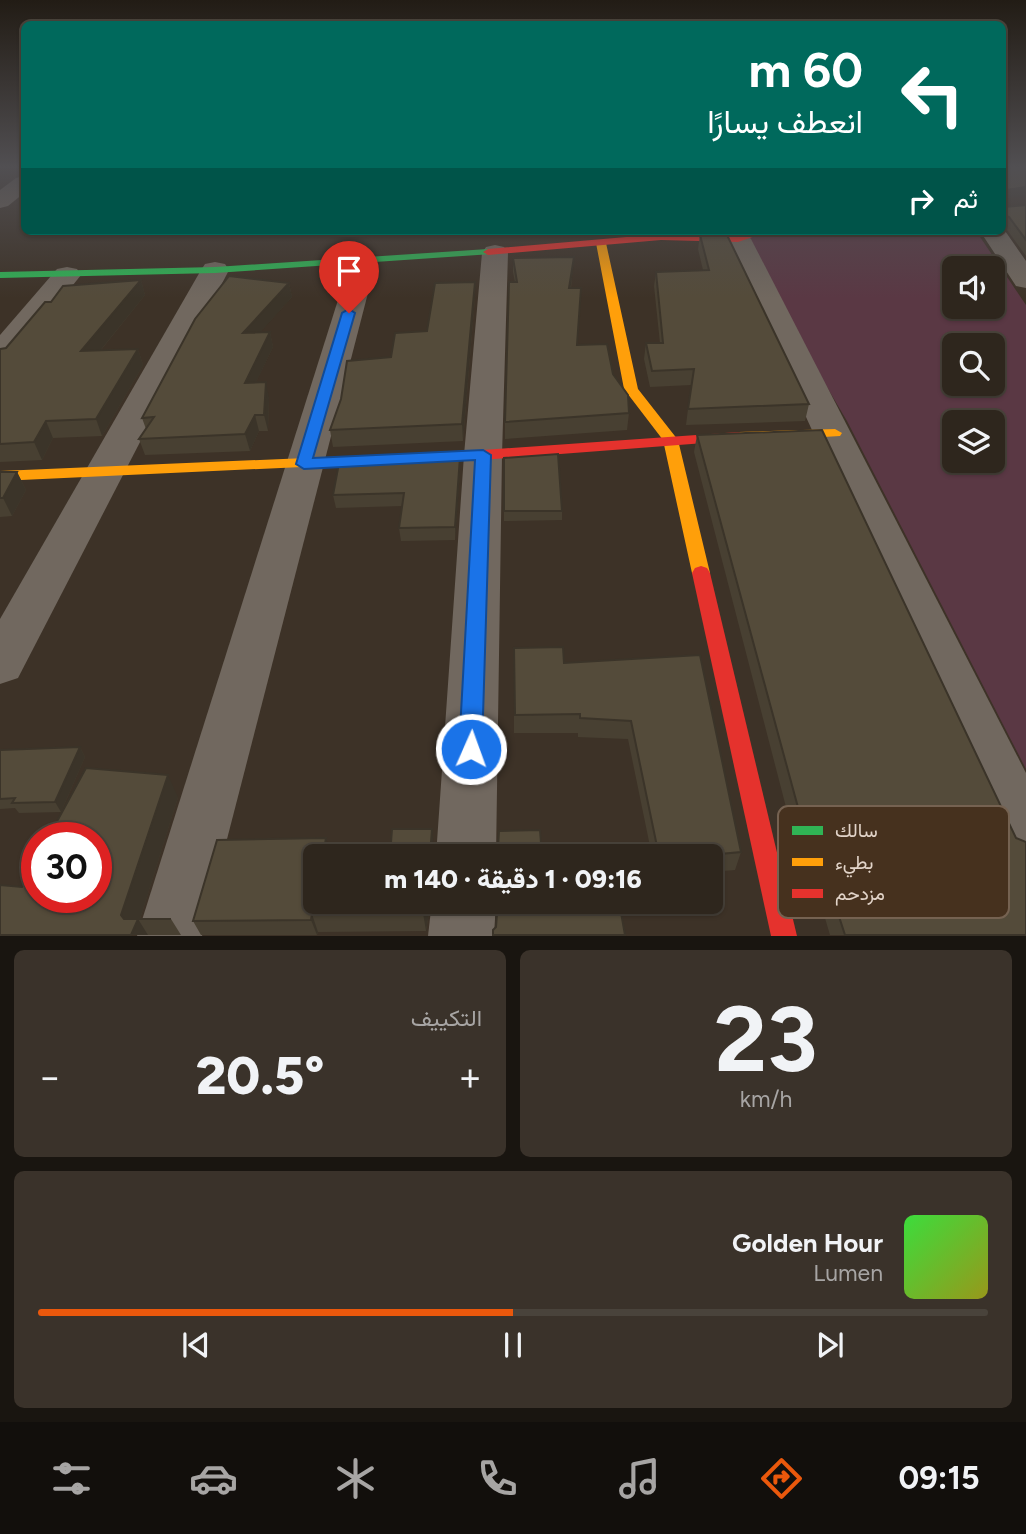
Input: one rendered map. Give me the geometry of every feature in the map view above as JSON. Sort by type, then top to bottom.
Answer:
[{"type":"street","points":[[0,275],[215,270],[363,262],[495,253],[593,239],[648,235]]},
{"type":"street","points":[[752,235],[835,433],[1026,834]]},
{"type":"street","points":[[995,235],[1026,280]]},
{"type":"street","points":[[593,239],[631,389],[670,440],[778,910]]},
{"type":"street","points":[[467,844],[483,455],[495,253]]},
{"type":"street","points":[[169,936],[363,262]]},
{"type":"street","points":[[0,664],[215,270]]},
{"type":"street","points":[[0,355],[67,275]]},
{"type":"street","points":[[0,476],[483,455],[670,440],[835,433]]},
{"type":"street","points":[[461,936],[463,914]]},
{"type":"street","points":[[780,918],[784,936]]},
{"type":"shaded area","points":[[778,235],[979,235],[993,256],[942,256],[942,319],[1005,319],[1005,274],[1026,305],[1026,769],[847,421],[739,238]]},
{"type":"building","points":[[1006,211],[1026,211],[1026,240],[1006,216]]},
{"type":"building","points":[[700,235],[727,235],[809,404],[688,409],[694,369],[652,371],[646,343],[663,343],[656,272],[709,270]]},
{"type":"building","points":[[574,257],[569,288],[581,288],[577,345],[607,344],[613,374],[628,395],[629,413],[505,422],[509,282],[517,282],[513,258]]},
{"type":"building","points":[[229,276],[289,283],[243,333],[270,332],[245,383],[266,382],[264,415],[255,415],[245,434],[139,439],[154,417],[142,418],[195,319]]},
{"type":"building","points":[[141,280],[81,351],[138,349],[96,419],[46,421],[34,442],[0,444],[0,349],[6,348],[45,302],[51,302],[63,286]]},
{"type":"building","points":[[475,282],[462,424],[330,430],[341,399],[347,361],[391,357],[395,333],[427,331],[435,283]]},
{"type":"building","points":[[822,430],[1001,806],[798,806],[697,435]]},
{"type":"building","points":[[558,454],[562,511],[504,511],[504,458]]},
{"type":"building","points":[[460,457],[455,527],[399,528],[404,493],[333,495],[339,463]]},
{"type":"building","points":[[0,472],[17,472],[3,498],[0,498]]},
{"type":"building","points":[[563,647],[564,663],[700,655],[741,852],[723,854],[723,844],[657,844],[631,721],[580,718],[580,714],[515,715],[514,648]]},
{"type":"building","points":[[80,747],[55,802],[12,803],[15,798],[0,799],[0,750]]},
{"type":"building","points":[[86,768],[168,775],[121,915],[124,919],[138,919],[131,935],[0,935],[0,885],[21,887],[21,913],[112,913],[112,822],[57,822]]},
{"type":"building","points":[[1009,823],[1016,838],[1026,842],[1026,935],[845,935],[840,918],[1009,918]]},
{"type":"building","points":[[392,829],[432,829],[431,844],[391,844]]},
{"type":"building","points":[[540,830],[541,844],[498,844],[499,831]]},
{"type":"building","points":[[326,838],[325,844],[303,844],[303,914],[312,914],[311,920],[193,921],[217,840]]},
{"type":"building","points":[[497,914],[621,914],[625,935],[493,935]]},
{"type":"traffic: fast","points":[[0,275],[215,270],[488,252]]},
{"type":"traffic: slow","points":[[601,243],[631,389],[670,440],[701,573]]},
{"type":"traffic: slow","points":[[739,437],[835,433]]},
{"type":"traffic: slow","points":[[0,476],[469,456]]},
{"type":"traffic: jam","points":[[488,252],[661,237],[738,239],[752,235]]},
{"type":"traffic: jam","points":[[469,456],[739,437]]},
{"type":"traffic: jam","points":[[701,573],[778,910]]},
{"type":"traffic: jam","points":[[780,918],[784,936]]},
{"type":"route","points":[[349,313],[304,464],[483,455],[471,749]]}]
